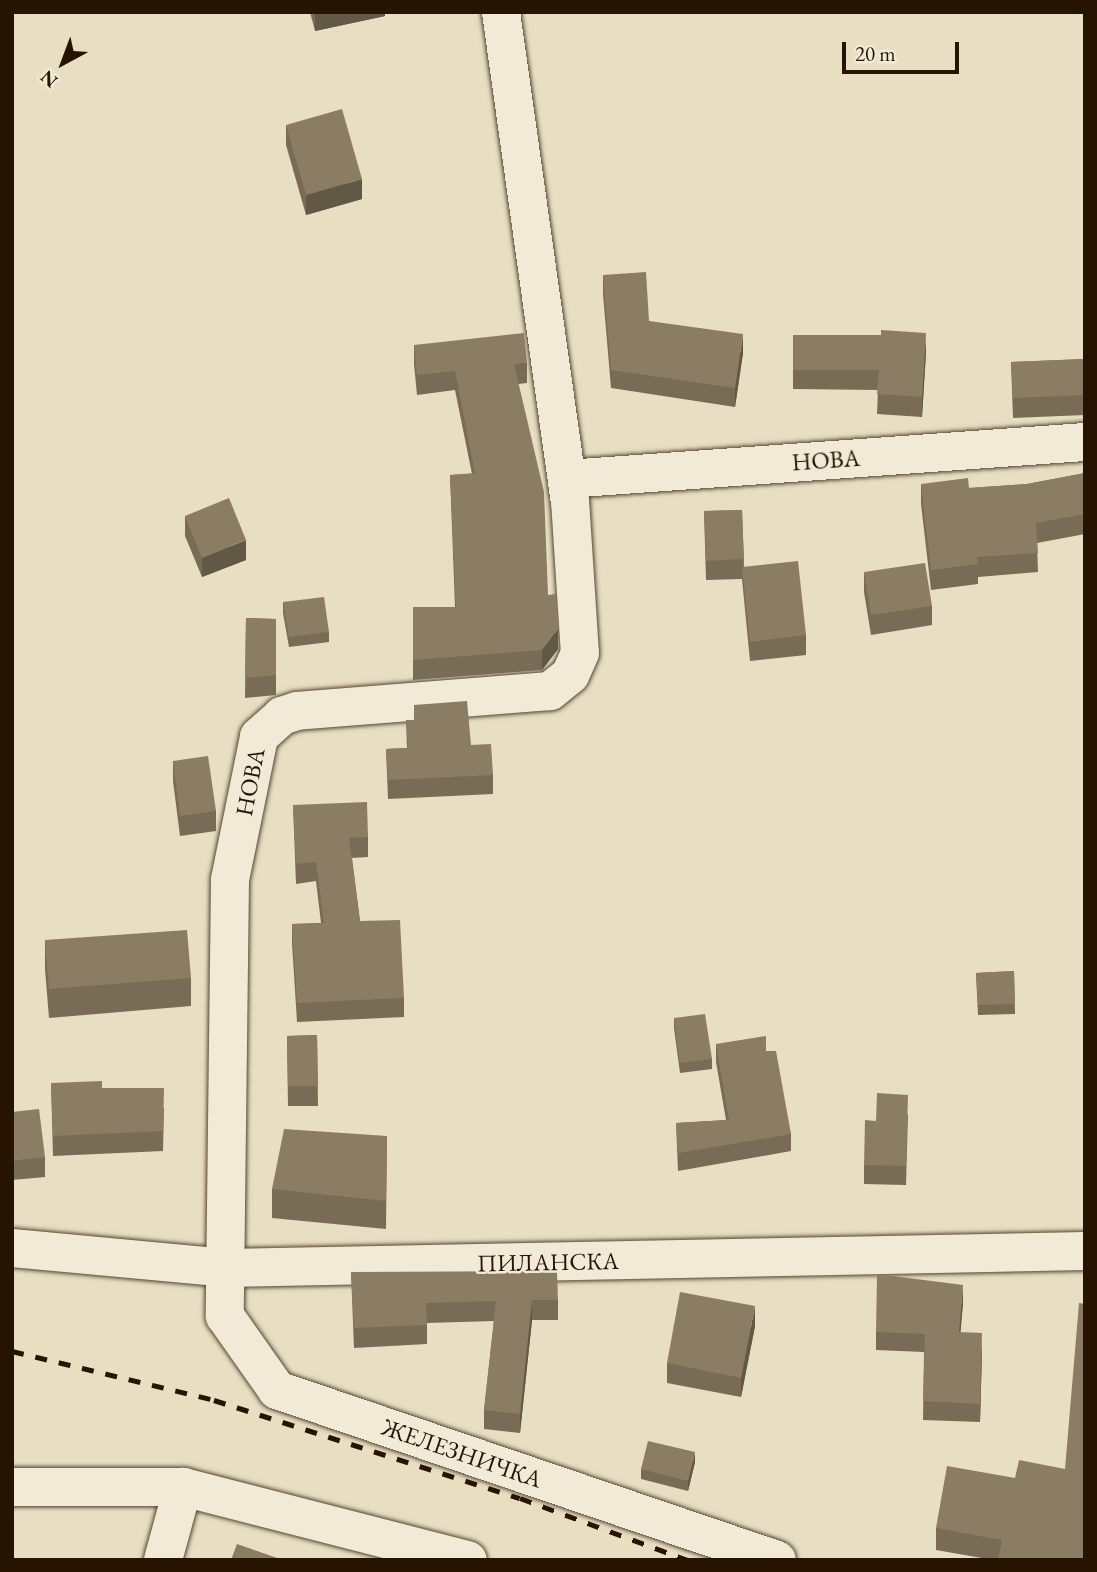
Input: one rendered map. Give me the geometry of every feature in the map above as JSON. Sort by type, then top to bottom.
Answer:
[{"type":"street","name":"НОВА","points":[[226,1268],[230,880],[259,737],[282,716],[297,711],[550,691],[570,675],[580,653],[567,479],[500,12]]},
{"type":"street","name":"НОВА","points":[[567,479],[1085,442]]},
{"type":"street","name":"ПИЛАНСКА","points":[[12,1248],[226,1268],[1085,1251]]},
{"type":"street","name":"ЖЕЛЕЗНИЧКА","points":[[226,1268],[225,1316],[277,1390],[777,1560]]},
{"type":"street","points":[[12,1487],[183,1487],[468,1560]]},
{"type":"street","points":[[163,1560],[183,1487]]},
{"type":"building","points":[[342,109],[362,179],[306,195],[286,125]]},
{"type":"building","points":[[646,272],[649,321],[743,334],[735,388],[611,370],[603,275]]},
{"type":"building","points":[[881,330],[926,333],[922,397],[877,394],[879,370],[793,370],[793,335],[881,335]]},
{"type":"building","points":[[524,333],[527,363],[514,364],[544,492],[548,595],[556,594],[558,629],[542,650],[413,660],[413,607],[456,607],[450,475],[475,473],[455,371],[417,375],[414,345]]},
{"type":"building","points":[[1085,359],[1085,395],[1013,398],[1011,362]]},
{"type":"building","points":[[1085,473],[1085,514],[1036,523],[1038,553],[977,557],[978,564],[931,570],[921,484],[968,478],[969,488],[1027,484]]},
{"type":"building","points":[[229,498],[246,540],[202,558],[185,516]]},
{"type":"building","points":[[742,510],[744,559],[706,561],[704,511]]},
{"type":"building","points":[[798,561],[806,635],[750,642],[742,567]]},
{"type":"building","points":[[925,563],[932,606],[871,615],[864,572]]},
{"type":"building","points":[[324,597],[329,632],[289,637],[283,602]]},
{"type":"building","points":[[246,618],[276,619],[276,675],[245,678]]},
{"type":"building","points":[[467,701],[471,745],[491,744],[493,775],[388,780],[386,749],[408,748],[406,720],[414,720],[414,705]]},
{"type":"building","points":[[208,756],[216,811],[180,816],[173,761]]},
{"type":"building","points":[[367,802],[368,837],[349,838],[360,921],[400,920],[404,998],[297,1003],[292,924],[324,923],[316,862],[296,864],[293,805]]},
{"type":"building","points":[[187,930],[191,978],[49,989],[45,940]]},
{"type":"building","points":[[1014,971],[1015,1004],[978,1005],[976,973]]},
{"type":"building","points":[[705,1014],[712,1059],[680,1063],[674,1018]]},
{"type":"building","points":[[317,1035],[318,1086],[288,1086],[287,1036]]},
{"type":"building","points":[[766,1036],[766,1051],[776,1051],[791,1134],[678,1153],[676,1123],[729,1120],[716,1044]]},
{"type":"building","points":[[102,1081],[102,1088],[164,1088],[163,1131],[53,1136],[51,1083]]},
{"type":"building","points":[[877,1093],[908,1095],[906,1166],[864,1165],[865,1120],[876,1121]]},
{"type":"building","points":[[39,1109],[45,1157],[12,1161],[12,1112]]},
{"type":"building","points":[[1083,1112],[1085,1112],[1085,1150]]},
{"type":"building","points":[[284,1129],[387,1136],[386,1201],[272,1189]]},
{"type":"building","points":[[557,1271],[558,1300],[532,1300],[520,1414],[484,1410],[496,1301],[426,1303],[427,1325],[354,1328],[351,1272]]},
{"type":"building","points":[[877,1274],[963,1285],[959,1332],[982,1333],[980,1404],[923,1401],[925,1334],[876,1332]]},
{"type":"building","points":[[680,1292],[755,1306],[741,1378],[667,1363]]},
{"type":"building","points":[[1079,1303],[1085,1304],[1085,1560],[998,1560],[1002,1540],[936,1528],[947,1466],[1015,1478],[1019,1460],[1065,1469]]},
{"type":"building","points":[[648,1441],[695,1452],[688,1481],[641,1469]]},
{"type":"building","points":[[237,1544],[283,1560],[231,1560]]},
{"type":"railway","points":[[12,1351],[214,1400],[520,1498],[688,1560]]}]
